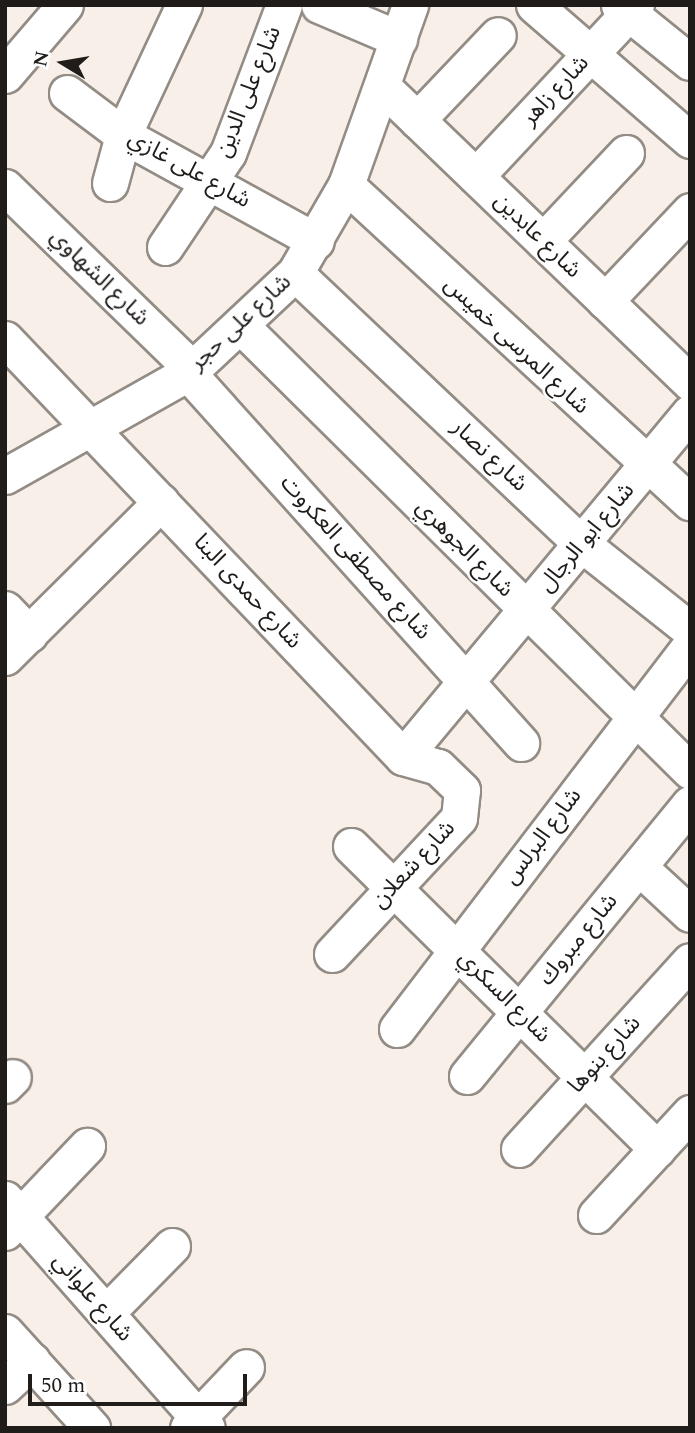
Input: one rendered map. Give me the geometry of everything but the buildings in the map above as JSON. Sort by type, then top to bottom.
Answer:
[{"type":"street","points":[[5,75],[65,5]]},
{"type":"street","points":[[110,183],[123,135],[184,5]]},
{"type":"street","name":"شارع على الدين","points":[[165,247],[228,153],[284,5]]},
{"type":"street","points":[[318,5],[399,39]]},
{"type":"street","name":"شارع على حجر","points":[[5,476],[190,371],[241,326],[295,272],[316,241],[346,185],[385,89],[410,5]]},
{"type":"street","points":[[534,5],[690,140]]},
{"type":"street","points":[[628,8],[690,62]]},
{"type":"street","name":"شارع زاهر","points":[[476,176],[591,54],[628,8]]},
{"type":"street","points":[[417,120],[498,34]]},
{"type":"street","name":"شارع عابدين","points":[[385,89],[690,383]]},
{"type":"street","name":"شارع على غازي","points":[[66,93],[123,135],[316,241]]},
{"type":"street","points":[[543,241],[626,153]]},
{"type":"street","name":"شارع المرسى خميس","points":[[346,185],[645,467],[690,502]]},
{"type":"street","name":"شارع الشهاوي","points":[[5,187],[190,371]]},
{"type":"street","points":[[605,301],[690,211]]},
{"type":"street","name":"شارع نصار","points":[[295,272],[582,544],[690,631]]},
{"type":"street","name":"شارع الجوهري","points":[[241,326],[690,771]]},
{"type":"street","name":"شارع حمدى البنا","points":[[5,339],[403,757]]},
{"type":"street","name":"شارع مصطفى العكروت","points":[[190,371],[521,743]]},
{"type":"street","name":"شارع ابو الرجال","points":[[403,757],[690,414]]},
{"type":"street","points":[[13,633],[161,502]]},
{"type":"street","name":"شارع البرلس","points":[[397,1029],[690,646]]},
{"type":"street","name":"شارع شعلان","points":[[332,954],[459,818],[464,804],[462,790],[438,767],[403,757]]},
{"type":"street","name":"شارع مبروك","points":[[467,1076],[690,804]]},
{"type":"street","name":"شارع السكري","points":[[351,846],[657,1149]]},
{"type":"street","points":[[639,867],[690,914]]},
{"type":"street","name":"شارع بنوها","points":[[519,1149],[690,961]]},
{"type":"street","points":[[596,1215],[690,1113]]},
{"type":"street","points":[[10,1216],[87,1146]]},
{"type":"street","name":"شارع علواني","points":[[10,1216],[106,1312],[198,1424]]},
{"type":"street","points":[[106,1312],[172,1246]]},
{"type":"street","points":[[5,1332],[92,1428]]},
{"type":"street","points":[[5,1386],[32,1361]]},
{"type":"street","points":[[198,1424],[246,1367]]}]
